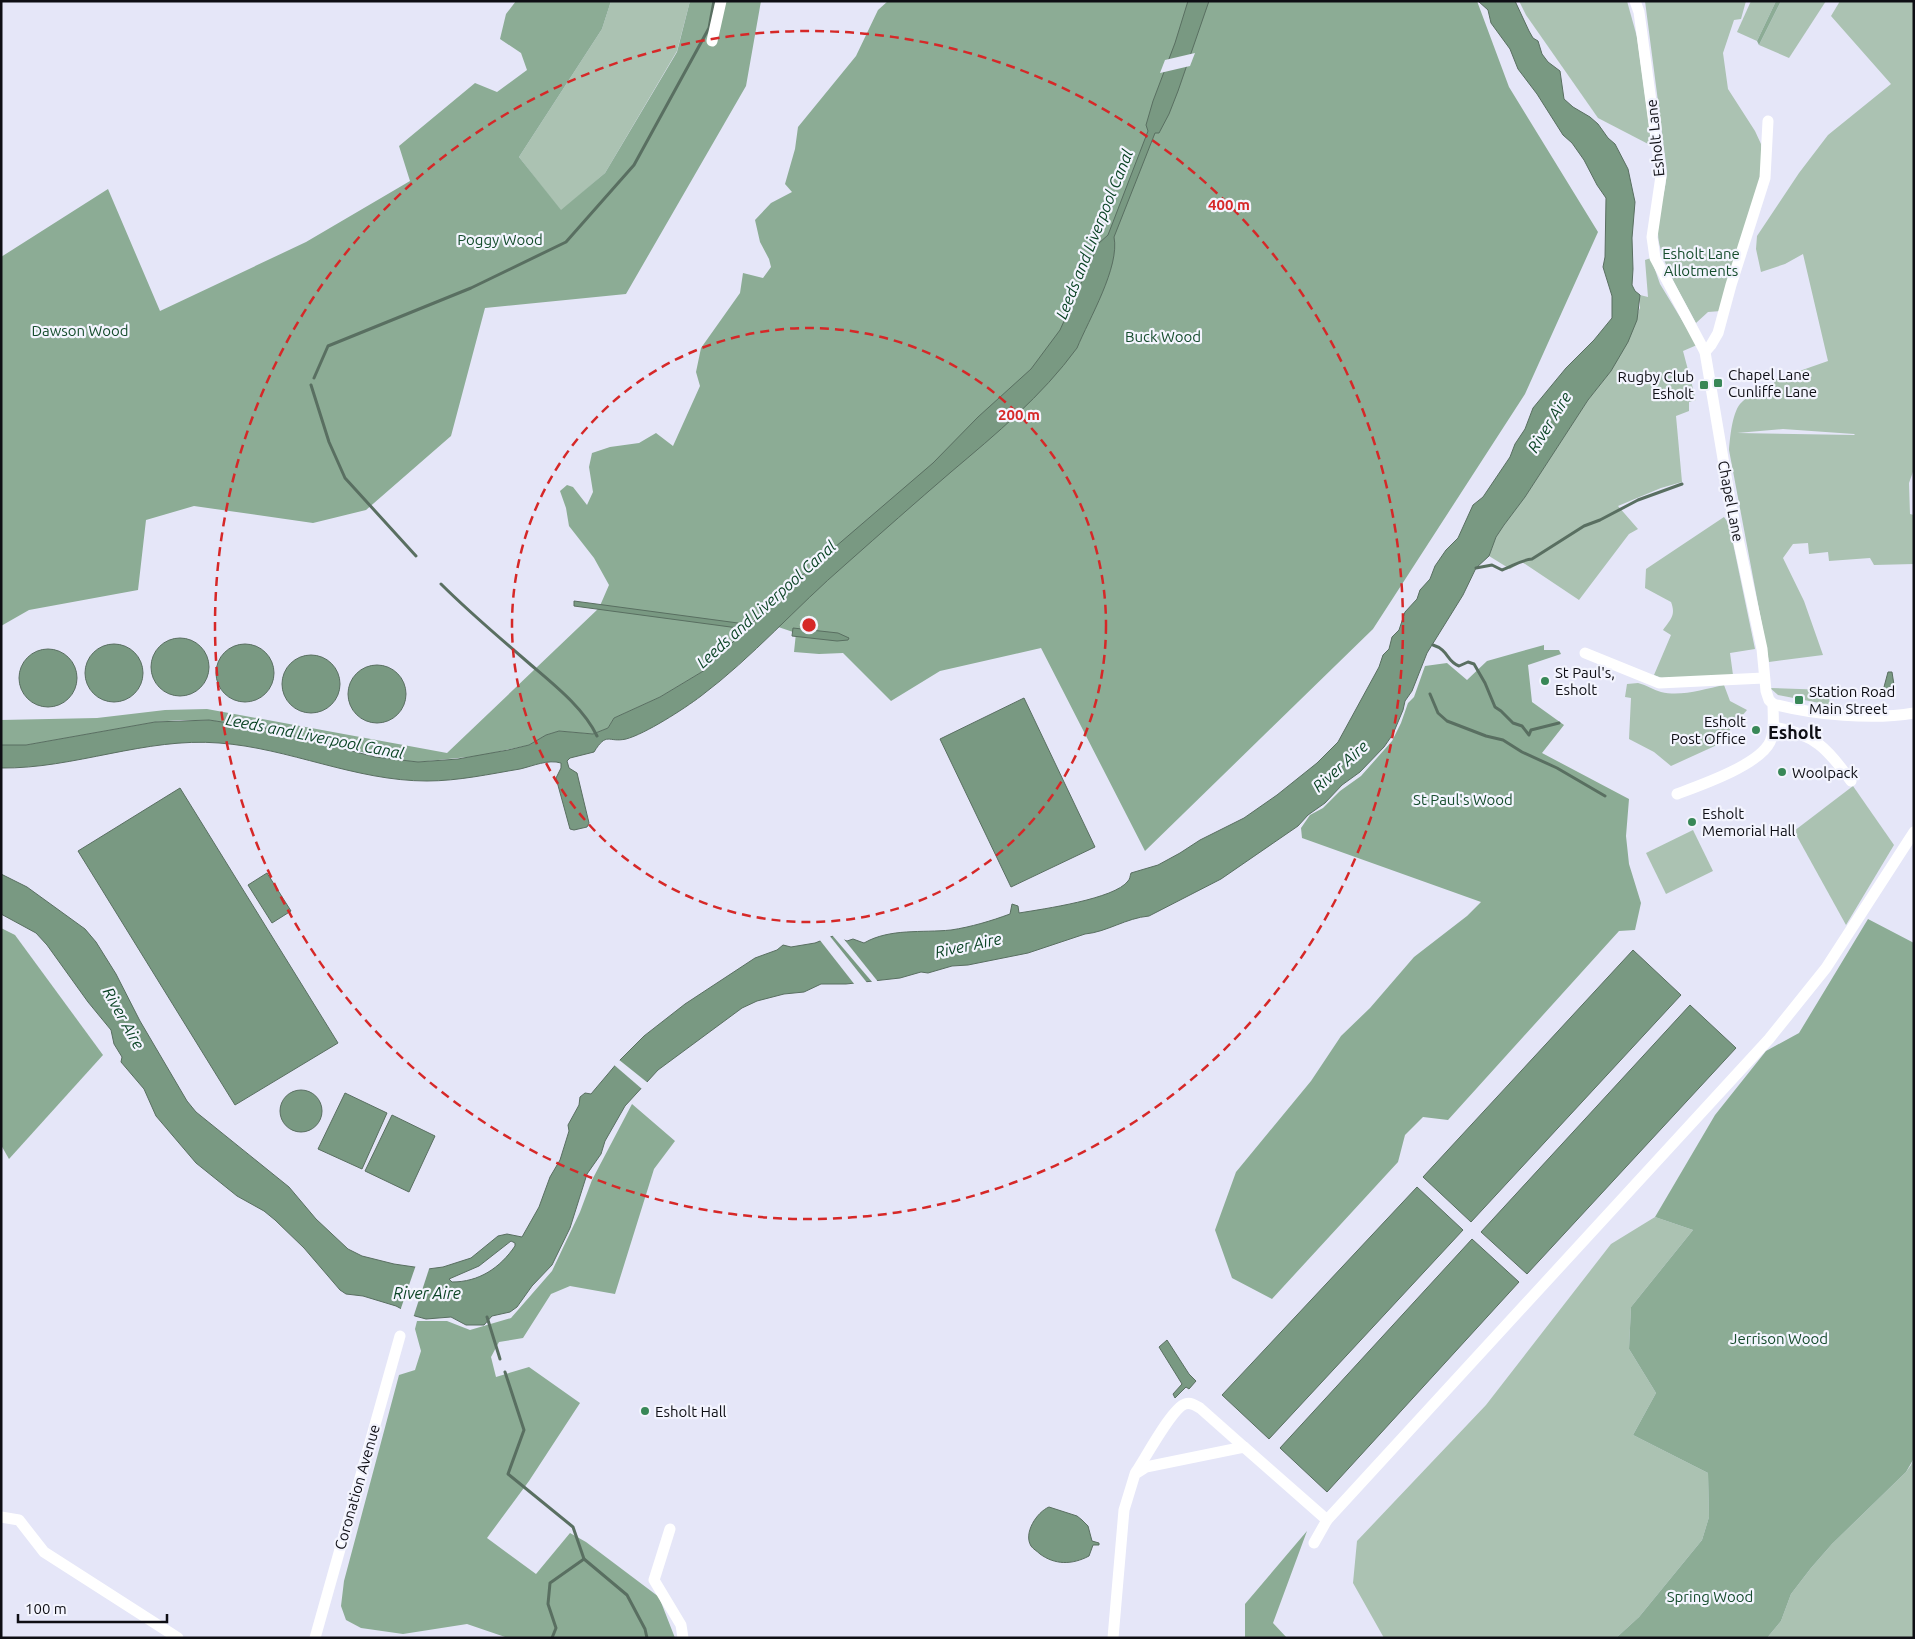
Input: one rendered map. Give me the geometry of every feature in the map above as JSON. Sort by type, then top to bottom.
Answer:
[{"type":"street","points":[[712,40],[721,1]]},
{"type":"street","name":"Esholt Lane","points":[[1636,1],[1640,12],[1661,176],[1652,237],[1656,258],[1692,327]]},
{"type":"street","points":[[1704,352],[1718,333],[1765,178],[1768,121]]},
{"type":"street","name":"Chapel Lane","points":[[1692,327],[1704,352],[1731,506],[1762,649],[1764,678],[1769,700],[1773,704],[1773,727]]},
{"type":"street","points":[[1585,652],[1597,663],[1660,683],[1764,678]]},
{"type":"street","points":[[1773,704],[1787,708],[1852,716],[1875,717],[1914,713]]},
{"type":"street","points":[[1677,794],[1742,767],[1759,756],[1770,742],[1773,727],[1807,736],[1823,746],[1851,781]]},
{"type":"street","points":[[1314,1543],[1327,1520],[1769,1039],[1826,968],[1914,832]]},
{"type":"street","name":"Coronation Avenue","points":[[315,1638],[400,1336]]},
{"type":"street","points":[[1113,1638],[1124,1510],[1135,1474],[1165,1427],[1179,1408],[1186,1404],[1192,1404],[1200,1408],[1327,1520]]},
{"type":"street","points":[[1135,1474],[1146,1467],[1244,1447]]},
{"type":"street","points":[[1,1517],[19,1520],[44,1552],[178,1638]]},
{"type":"street","points":[[670,1529],[654,1580],[681,1625],[684,1638]]},
{"type":"green space","points":[[516,1],[611,1],[602,29],[519,157],[561,210],[605,173],[677,52],[690,1],[761,1],[746,86],[626,294],[485,308],[451,436],[366,510],[313,523],[194,506],[146,520],[138,590],[29,610],[1,626],[1,257],[108,189],[160,311],[306,242],[410,181],[399,146],[475,83],[497,92],[527,70],[521,53],[500,39],[506,14]]},
{"type":"green space","points":[[611,1],[690,1],[677,51],[605,173],[561,211],[519,157],[602,29]]},
{"type":"green space","name":"Buck Wood","points":[[888,1],[1477,1],[1509,87],[1598,232],[1525,394],[1373,629],[1145,851],[1041,648],[940,671],[891,701],[843,653],[794,652],[796,633],[755,619],[705,670],[660,697],[614,718],[608,728],[593,734],[559,731],[546,735],[529,745],[478,756],[418,762],[390,759],[268,729],[209,720],[155,722],[26,745],[1,745],[1,720],[97,718],[165,710],[207,709],[447,753],[599,608],[609,585],[594,558],[569,526],[566,508],[560,491],[567,485],[573,487],[587,505],[593,492],[589,467],[592,453],[610,447],[639,443],[656,433],[673,446],[700,386],[696,372],[701,348],[740,293],[743,273],[763,278],[771,267],[760,242],[755,220],[771,203],[792,192],[785,184],[795,149],[798,127],[856,56],[878,10]]},
{"type":"green space","points":[[1519,1],[1627,1],[1637,37],[1652,146],[1598,118],[1526,15]]},
{"type":"green space","name":"Esholt Lane Allotments","points":[[1645,1],[1746,1],[1741,19],[1734,20],[1723,53],[1728,89],[1755,131],[1761,144],[1762,167],[1754,204],[1721,311],[1708,312],[1696,323],[1666,266],[1659,242],[1658,224],[1667,171]]},
{"type":"green space","points":[[1751,1],[1776,1],[1757,41],[1737,32]]},
{"type":"green space","points":[[1776,1],[1781,1],[1759,45],[1757,41]]},
{"type":"green space","points":[[1781,1],[1826,1],[1789,58],[1759,45]]},
{"type":"green space","points":[[1840,1],[1914,1],[1914,469],[1909,483],[1910,514],[1914,515],[1914,564],[1874,565],[1870,558],[1829,561],[1828,552],[1809,554],[1808,543],[1793,544],[1783,558],[1804,601],[1823,655],[1769,662],[1729,450],[1732,426],[1737,408],[1747,398],[1774,383],[1774,380],[1828,361],[1803,254],[1785,264],[1761,272],[1756,249],[1757,236],[1799,173],[1828,135],[1891,84],[1831,16]],"holes":[[[1783,429],[1855,435],[1737,433]]]},
{"type":"green space","points":[[1651,258],[1660,284],[1697,345],[1683,351],[1696,400],[1689,402],[1689,411],[1676,416],[1682,482],[1661,488],[1618,506],[1638,529],[1629,534],[1579,600],[1522,562],[1510,569],[1489,556],[1496,537],[1525,497],[1588,400],[1611,371],[1640,308],[1640,295],[1648,297],[1645,260]]},
{"type":"green space","points":[[1724,517],[1729,524],[1755,649],[1730,653],[1733,675],[1662,678],[1654,675],[1671,635],[1663,630],[1673,614],[1673,610],[1671,602],[1645,588],[1646,569]]},
{"type":"green space","name":"St Paul's Wood","points":[[1544,645],[1544,650],[1559,650],[1561,654],[1528,665],[1532,702],[1564,725],[1542,753],[1629,799],[1626,836],[1629,864],[1641,903],[1635,930],[1619,931],[1448,1120],[1423,1117],[1405,1135],[1398,1162],[1272,1299],[1232,1278],[1215,1230],[1236,1172],[1311,1081],[1341,1036],[1370,1008],[1414,957],[1467,916],[1481,902],[1302,838],[1301,828],[1310,815],[1323,808],[1340,791],[1361,776],[1392,741],[1408,703],[1414,697],[1425,666],[1447,663],[1467,680],[1487,661]]},
{"type":"green space","points":[[1638,683],[1661,692],[1676,694],[1724,685],[1730,701],[1747,710],[1717,745],[1671,766],[1654,752],[1629,739],[1631,698],[1625,697],[1627,684]]},
{"type":"green space","points":[[1770,688],[1828,690],[1830,705],[1778,695]]},
{"type":"green space","points":[[1853,786],[1894,845],[1846,925],[1794,831]]},
{"type":"green space","points":[[1693,830],[1713,871],[1666,894],[1646,853]]},
{"type":"green space","name":"Jerrison Wood","points":[[1868,919],[1914,943],[1913,1460],[1906,1472],[1832,1544],[1811,1568],[1791,1594],[1781,1621],[1767,1638],[1616,1638],[1639,1617],[1702,1540],[1709,1517],[1708,1473],[1633,1435],[1656,1393],[1629,1349],[1631,1307],[1693,1230],[1655,1217],[1715,1115],[1766,1051],[1799,1033]]},
{"type":"green space","points":[[1,928],[15,935],[103,1055],[9,1159],[1,1145]]},
{"type":"green space","points":[[632,1104],[675,1141],[654,1169],[615,1294],[570,1286],[551,1294],[523,1338],[499,1342],[491,1357],[496,1377],[529,1367],[580,1403],[529,1481],[487,1538],[536,1574],[570,1533],[586,1542],[659,1597],[675,1638],[508,1638],[467,1624],[403,1634],[361,1628],[346,1620],[341,1606],[344,1581],[399,1375],[415,1370],[421,1351],[415,1329],[417,1321],[447,1321],[470,1330],[511,1318],[552,1271],[580,1212],[592,1180]]},
{"type":"green space","points":[[1655,1217],[1693,1230],[1631,1307],[1629,1349],[1656,1393],[1633,1435],[1708,1473],[1709,1517],[1702,1540],[1639,1617],[1616,1638],[1384,1638],[1353,1583],[1357,1541],[1486,1405],[1611,1244]]},
{"type":"green space","points":[[1914,1458],[1914,1638],[1767,1638],[1781,1621],[1791,1594],[1811,1568],[1832,1544],[1906,1472]]},
{"type":"green space","points":[[1307,1531],[1273,1623],[1287,1638],[1245,1638],[1245,1604]]},
{"type":"water","points":[[1188,1],[1209,1],[1169,114],[1159,133],[1155,133],[1114,237],[1115,249],[1108,278],[1077,348],[1049,382],[1018,414],[828,580],[720,681],[685,708],[643,732],[626,739],[605,740],[594,752],[570,758],[567,761],[569,768],[577,773],[589,823],[587,827],[570,829],[556,778],[561,768],[561,763],[556,762],[546,762],[520,769],[462,779],[439,781],[400,780],[374,776],[245,746],[192,742],[137,749],[56,764],[1,768],[1,745],[26,745],[155,722],[209,720],[268,729],[375,757],[418,762],[458,759],[529,745],[546,735],[559,731],[593,734],[608,728],[614,718],[660,697],[705,670],[785,590],[933,463],[978,417],[1031,369],[1060,330],[1099,243],[1108,235],[1148,131],[1146,125],[1153,101],[1175,43]]},
{"type":"water","name":"River Aire","points":[[1478,1],[1515,1],[1533,38],[1538,41],[1542,54],[1548,62],[1560,71],[1564,99],[1598,124],[1615,144],[1628,169],[1635,202],[1632,238],[1632,285],[1640,295],[1637,320],[1628,342],[1611,371],[1588,400],[1525,497],[1496,537],[1489,556],[1476,568],[1463,595],[1427,653],[1412,691],[1405,701],[1393,734],[1384,747],[1360,772],[1342,785],[1325,803],[1308,815],[1298,826],[1221,879],[1149,916],[1132,919],[1101,931],[1085,934],[1028,953],[968,965],[952,966],[928,973],[921,972],[900,978],[846,984],[821,984],[804,992],[784,994],[757,1001],[742,1008],[658,1070],[625,1106],[605,1141],[601,1154],[587,1174],[570,1228],[552,1265],[532,1286],[517,1307],[510,1312],[492,1316],[484,1325],[466,1325],[451,1317],[426,1319],[415,1316],[396,1306],[363,1296],[346,1294],[340,1290],[304,1248],[275,1220],[264,1211],[237,1196],[196,1163],[156,1116],[144,1089],[121,1062],[122,1057],[114,1044],[111,1030],[88,1002],[47,945],[36,933],[1,914],[1,874],[27,887],[85,929],[96,942],[116,974],[140,1021],[187,1101],[196,1112],[289,1187],[316,1219],[348,1249],[362,1256],[394,1264],[428,1269],[443,1267],[471,1258],[498,1236],[507,1234],[522,1237],[539,1207],[550,1177],[560,1160],[569,1131],[568,1125],[579,1105],[580,1097],[585,1093],[591,1094],[618,1062],[644,1036],[685,1004],[755,958],[777,950],[783,945],[791,947],[815,943],[833,936],[847,941],[853,939],[864,943],[874,938],[895,933],[951,930],[966,927],[1010,914],[1012,904],[1018,906],[1019,913],[1094,898],[1121,887],[1129,880],[1131,873],[1158,865],[1200,840],[1244,818],[1317,763],[1338,742],[1379,667],[1383,655],[1389,649],[1392,637],[1399,630],[1405,612],[1417,599],[1420,590],[1430,579],[1435,566],[1446,550],[1458,538],[1473,505],[1483,497],[1510,457],[1515,444],[1525,429],[1533,408],[1566,368],[1594,340],[1612,318],[1612,296],[1603,267],[1605,257],[1606,198],[1584,160],[1572,143],[1563,135],[1537,94],[1518,69],[1510,49],[1491,23],[1488,10]],"holes":[[[511,1241],[515,1243],[515,1246],[503,1261],[488,1272],[462,1281],[452,1282],[449,1279],[479,1266]]]},
{"type":"water","points":[[574,601],[738,623],[738,628],[574,606]]},
{"type":"water","points":[[793,628],[838,633],[849,638],[848,640],[837,641],[792,636]]},
{"type":"water","points":[[180,638],[191,640],[204,651],[209,667],[207,678],[196,691],[180,696],[169,694],[156,683],[151,667],[153,656],[164,643]]},
{"type":"water","points":[[114,644],[125,646],[138,657],[143,673],[141,684],[130,697],[114,702],[103,700],[90,689],[85,673],[87,662],[98,649]]},
{"type":"water","points":[[245,644],[256,646],[269,657],[274,673],[272,684],[261,697],[245,702],[234,700],[221,689],[216,673],[218,662],[229,649]]},
{"type":"water","points":[[48,649],[59,651],[72,662],[77,678],[75,689],[64,702],[48,707],[37,705],[24,694],[19,678],[21,667],[32,654]]},
{"type":"water","points":[[311,655],[322,657],[335,668],[340,684],[338,695],[327,708],[311,713],[300,711],[287,700],[282,684],[284,673],[295,660]]},
{"type":"water","points":[[377,665],[388,667],[401,678],[406,694],[404,705],[393,718],[377,723],[366,721],[353,710],[348,694],[350,683],[361,670]]},
{"type":"water","points":[[1888,672],[1892,672],[1894,685],[1889,694],[1884,687]]},
{"type":"water","points":[[1024,698],[1095,847],[1011,887],[940,739]]},
{"type":"water","points":[[180,788],[338,1043],[235,1105],[78,851]]},
{"type":"water","points":[[267,873],[291,911],[272,923],[248,885]]},
{"type":"water","points":[[1633,950],[1681,995],[1471,1222],[1423,1177]]},
{"type":"water","points":[[1690,1005],[1736,1048],[1527,1274],[1481,1232]]},
{"type":"water","points":[[305,1090],[313,1093],[319,1099],[322,1111],[319,1123],[313,1129],[297,1132],[289,1129],[283,1123],[280,1107],[283,1099],[289,1093]]},
{"type":"water","points":[[345,1093],[387,1113],[362,1169],[318,1149]]},
{"type":"water","points":[[392,1115],[435,1136],[409,1192],[365,1171]]},
{"type":"water","points":[[1417,1187],[1463,1230],[1269,1439],[1222,1395]]},
{"type":"water","points":[[1472,1239],[1519,1282],[1327,1492],[1280,1448]]},
{"type":"water","points":[[1167,1340],[1189,1374],[1196,1381],[1189,1389],[1186,1387],[1175,1398],[1173,1394],[1182,1384],[1159,1347]]},
{"type":"water","points":[[1049,1507],[1077,1516],[1088,1526],[1092,1541],[1099,1543],[1099,1545],[1093,1545],[1089,1556],[1076,1561],[1058,1562],[1046,1558],[1032,1547],[1029,1535],[1032,1524],[1040,1513]]},
{"type":"pier","points":[[1195,53],[1190,66],[1160,73],[1165,60]]},
{"type":"pier","points":[[829,935],[868,984],[855,985],[819,939]]},
{"type":"pier","points":[[832,935],[843,938],[879,983],[873,983]]},
{"type":"pier","points":[[618,1059],[648,1083],[642,1089],[613,1064]]},
{"type":"pier","points":[[416,1265],[430,1266],[413,1318],[400,1311]]},
{"type":"waterway","points":[[314,378],[328,346],[471,288],[566,242],[634,165],[709,28],[714,1]]},
{"type":"waterway","points":[[311,385],[329,442],[345,478],[416,556]]},
{"type":"waterway","points":[[1476,568],[1492,565],[1502,570],[1532,559],[1584,526],[1600,520],[1638,500],[1682,484]]},
{"type":"waterway","points":[[441,584],[481,622],[564,694],[583,714],[597,736]]},
{"type":"waterway","points":[[1433,645],[1442,650],[1459,666],[1468,662],[1474,664],[1485,683],[1495,707],[1513,723],[1522,726],[1529,735],[1531,730],[1559,723]]},
{"type":"waterway","points":[[1430,694],[1438,713],[1447,721],[1486,736],[1503,740],[1605,796]]},
{"type":"waterway","points":[[487,1317],[500,1359]]},
{"type":"waterway","points":[[505,1372],[524,1430],[508,1474],[573,1527],[584,1559],[627,1595],[645,1629],[647,1638]]},
{"type":"waterway","points":[[552,1638],[556,1628],[548,1604],[550,1583],[584,1559]]},
{"type":"place","name":"Chapel Lane Cunliffe Lane","points":[[1718,383]]},
{"type":"place","name":"Rugby Club Esholt","points":[[1704,385]]},
{"type":"place","name":"St Paul's, Esholt","points":[[1545,681]]},
{"type":"place","name":"Station Road Main Street","points":[[1799,700]]},
{"type":"place","name":"Esholt Post Office","points":[[1756,730]]},
{"type":"place","name":"Woolpack","points":[[1782,772]]},
{"type":"place","name":"Esholt Memorial Hall","points":[[1692,822]]},
{"type":"place","name":"Esholt Hall","points":[[645,1411]]},
{"type":"district","name":"Esholt","points":[[1795,732]]},
{"type":"water label","name":"Leeds and Liverpool Canal","points":[[1094,234]]},
{"type":"water label","name":"Leeds and Liverpool Canal","points":[[766,604]]},
{"type":"water label","name":"Leeds and Liverpool Canal","points":[[315,736]]},
{"type":"park label","name":"Poggy Wood","points":[[500,239]]},
{"type":"park label","name":"Dawson Wood","points":[[80,330]]},
{"type":"park label","name":"Spring Wood","points":[[1710,1596]]}]
